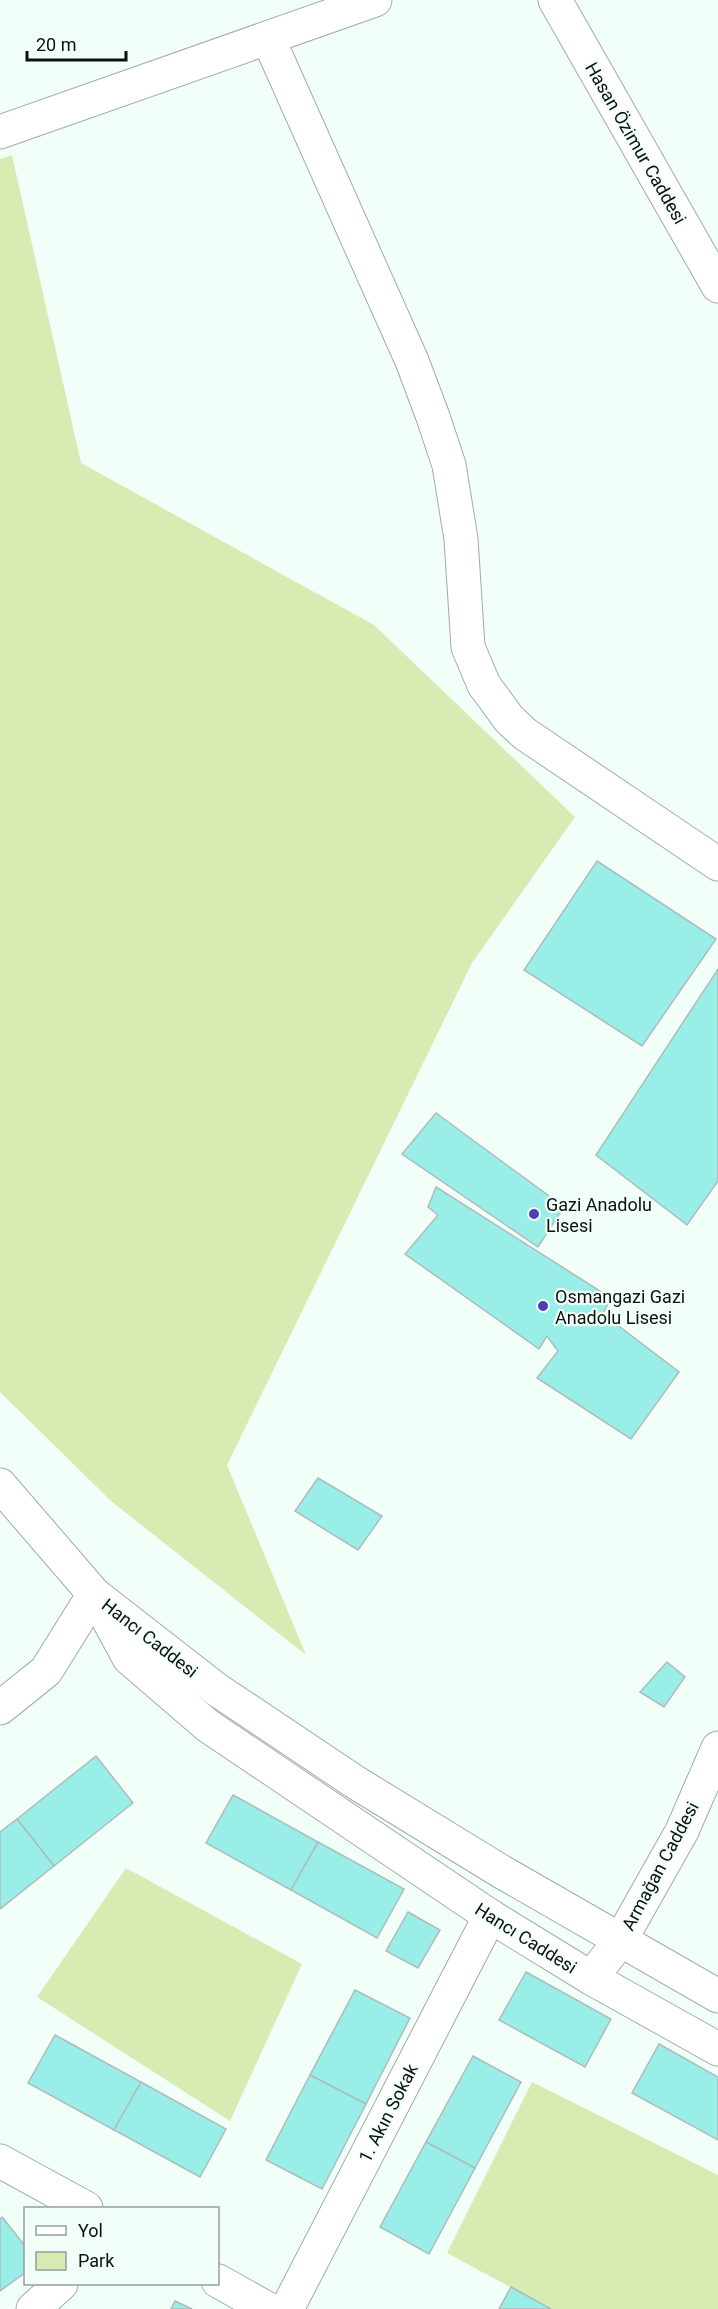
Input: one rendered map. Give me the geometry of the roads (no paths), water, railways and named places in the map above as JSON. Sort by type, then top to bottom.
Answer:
[{"type":"street","name":"Hasan Özimur Caddesi","points":[[555,0],[718,286]]},
{"type":"street","points":[[0,132],[367,1]]},
{"type":"street","points":[[268,38],[412,361],[434,417],[448,465],[461,539],[468,647],[484,686],[502,711],[525,734],[718,864]]},
{"type":"street","points":[[0,1485],[94,1594],[45,1671],[0,1708]]},
{"type":"street","name":"Hancı Caddesi","points":[[94,1594],[129,1658],[208,1726],[490,1916],[591,1978],[718,2049]]},
{"type":"street","name":"Hancı Caddesi","points":[[94,1594],[216,1689],[355,1782],[620,1941],[718,1996]]},
{"type":"street","name":"Armağan Caddesi","points":[[591,1978],[620,1941],[682,1831],[718,1748]]},
{"type":"street","name":"1. Akın Sokak","points":[[287,2309],[490,1916]]},
{"type":"street","points":[[0,2161],[84,2207]]},
{"type":"street","points":[[219,2282],[268,2309]]},
{"type":"street","points":[[33,2309],[59,2285]]},
{"type":"place","name":"Gazi Anadolu Lisesi","points":[[534,1214]]},
{"type":"place","name":"Osmangazi Gazi Anadolu Lisesi","points":[[543,1306]]}]
